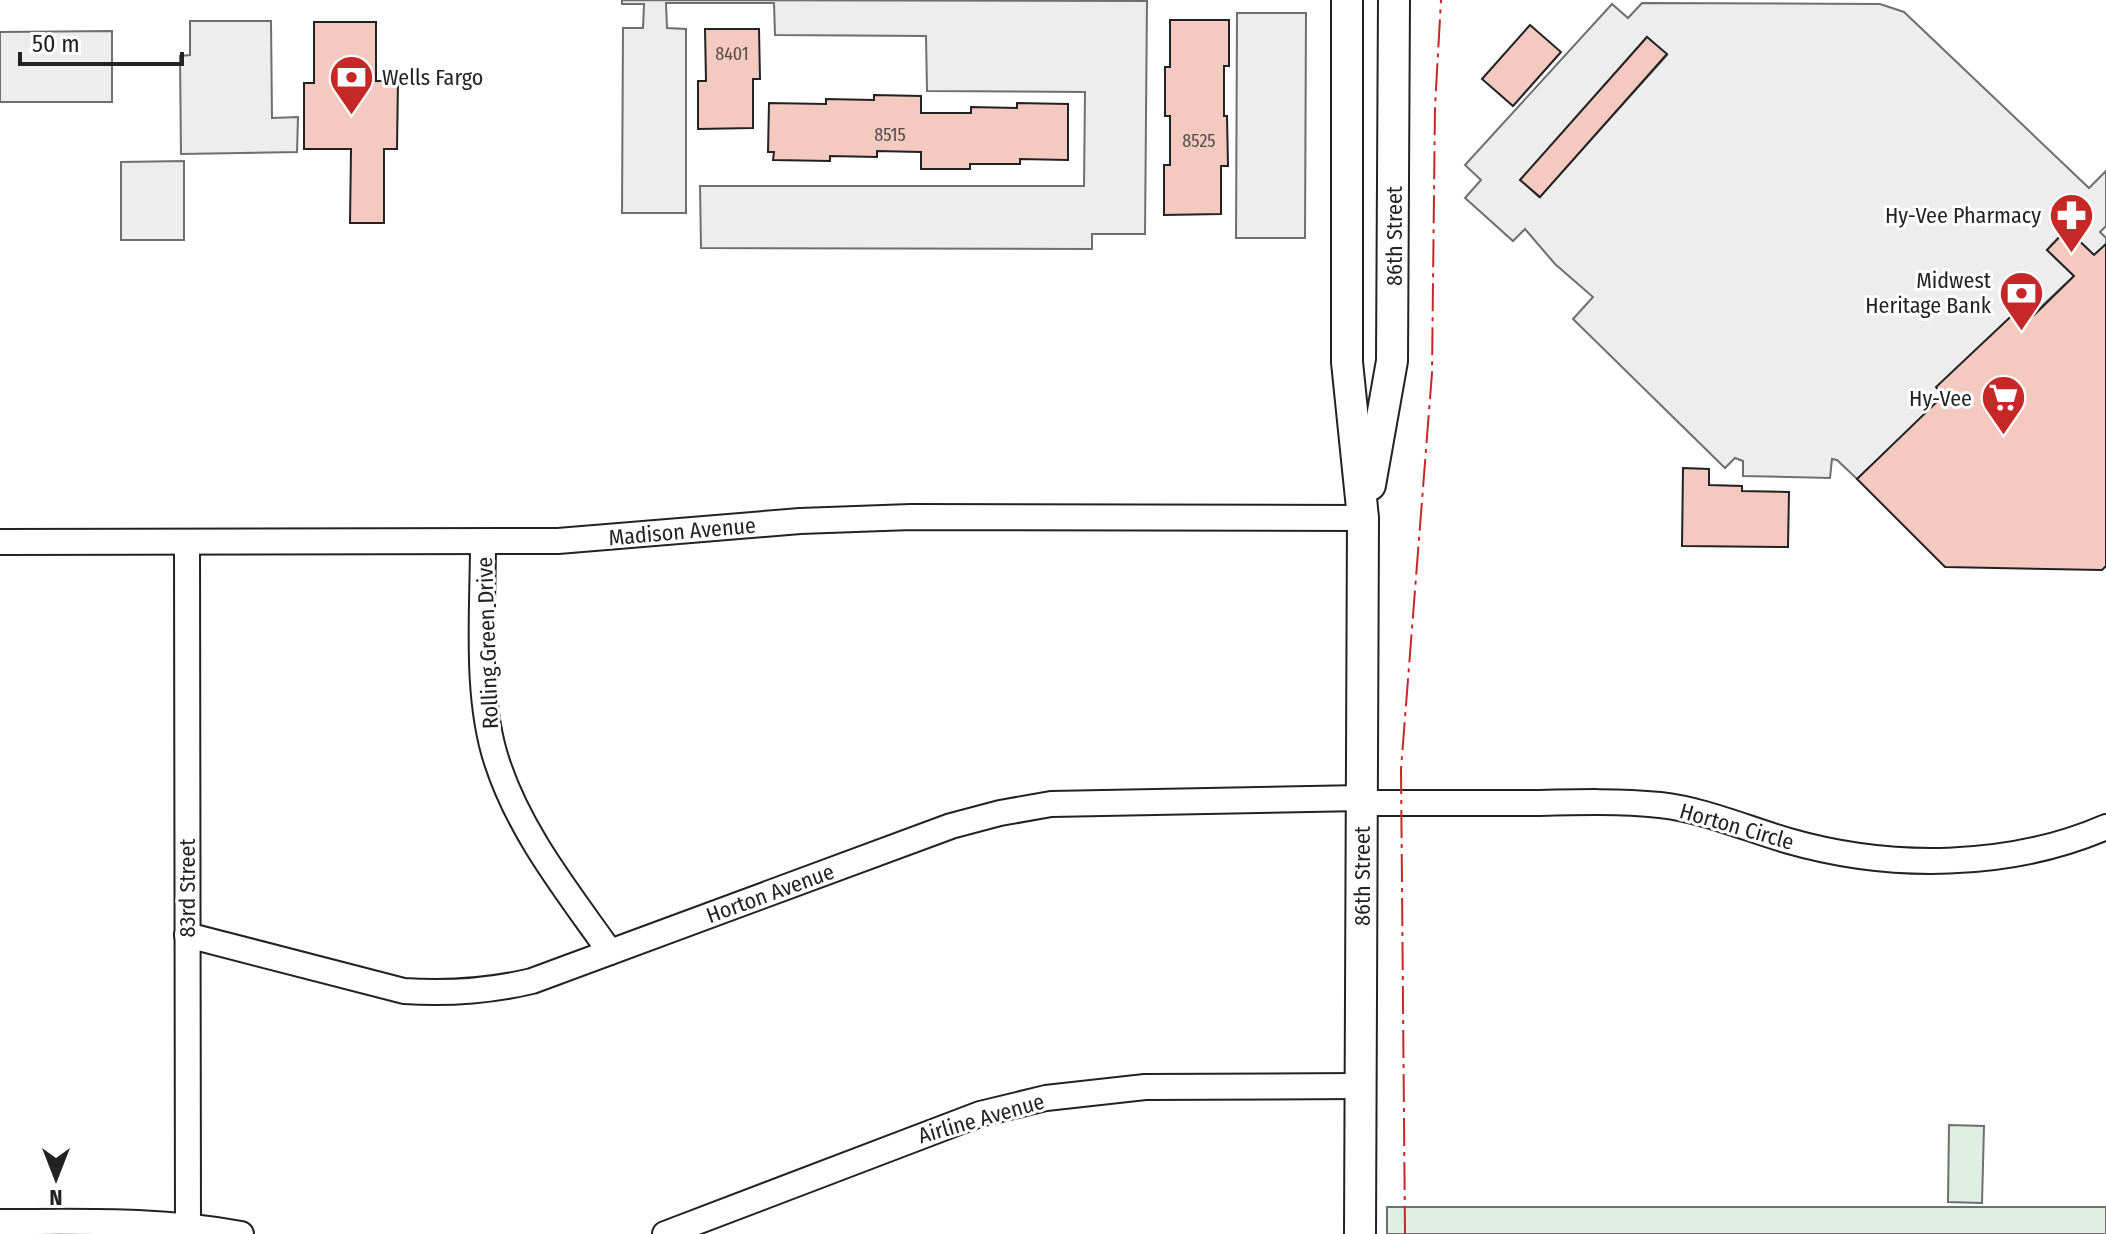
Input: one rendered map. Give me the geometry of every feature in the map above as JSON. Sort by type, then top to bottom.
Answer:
[{"type":"main road","name":"86th Street","points":[[1347,0],[1347,362],[1363,518],[1360,1234]]},
{"type":"main road","name":"86th Street","points":[[1363,518],[1392,361],[1394,0]]},
{"type":"street","name":"Madison Avenue","points":[[0,542],[558,541],[800,521],[911,517],[1363,518]]},
{"type":"street","name":"83rd Street","points":[[187,542],[188,1229]]},
{"type":"street","name":"Rolling Green Drive","points":[[483,542],[484,671],[489,732],[497,763],[522,821],[610,952]]},
{"type":"street","name":"Horton Avenue","points":[[187,935],[404,991],[437,993],[501,988],[532,981],[951,826],[1000,813],[1051,804],[1102,801],[1362,801]]},
{"type":"street","name":"Horton Circle","points":[[1362,801],[1662,805],[1698,812],[1792,842],[1851,854],[1910,860],[1998,856],[2044,848],[2106,827]]},
{"type":"street","name":"Airline Avenue","points":[[665,1234],[980,1114],[1046,1098],[1145,1087],[1361,1086]]},
{"type":"street","points":[[0,1222],[156,1222],[188,1229],[241,1234]]},
{"type":"green space","points":[[1949,1125],[1984,1126],[1982,1203],[1948,1202]]},
{"type":"green space","points":[[1387,1207],[2106,1207],[2106,1234],[1387,1234]]},
{"type":"shaded area","points":[[622,0],[1147,1],[1145,234],[1092,234],[1092,249],[701,248],[700,186],[1084,186],[1085,92],[927,91],[926,36],[775,35],[774,3],[666,3],[667,28],[686,29],[686,213],[622,213],[623,28],[643,28],[644,4],[622,4]]},
{"type":"shaded area","points":[[1642,3],[1880,4],[1904,12],[2089,188],[2106,171],[2106,226],[2100,232],[2106,238],[2106,244],[2094,255],[2066,230],[2047,250],[2074,276],[1857,479],[1832,459],[1830,478],[1743,476],[1743,461],[1735,458],[1725,468],[1573,319],[1593,297],[1555,264],[1525,229],[1513,241],[1465,198],[1481,180],[1465,165],[1612,4],[1628,18]],"holes":[[[1647,37],[1667,55],[1539,197],[1521,180]]]},
{"type":"shaded area","points":[[1237,13],[1306,13],[1305,238],[1236,238]]},
{"type":"shaded area","points":[[190,21],[271,21],[272,118],[298,117],[297,152],[181,154],[180,56],[190,55]]},
{"type":"shaded area","points":[[112,31],[112,102],[0,102],[0,32]]},
{"type":"shaded area","points":[[184,161],[184,240],[121,240],[121,162]]},
{"type":"building","points":[[1170,20],[1229,20],[1229,66],[1224,66],[1228,166],[1221,166],[1221,214],[1164,215],[1164,165],[1170,165],[1170,116],[1165,116],[1165,67],[1170,67]]},
{"type":"building","name":"Wells Fargo","points":[[314,22],[376,22],[376,81],[398,81],[397,149],[384,149],[384,223],[350,223],[351,149],[304,149],[304,83],[314,83]]},
{"type":"building","points":[[1530,25],[1561,52],[1513,106],[1482,79]]},
{"type":"building","points":[[705,29],[759,29],[760,79],[753,79],[753,128],[698,129],[698,81],[706,81]]},
{"type":"building","points":[[1647,37],[1667,54],[1540,197],[1520,180]]},
{"type":"building","points":[[874,95],[921,96],[921,113],[971,113],[971,107],[1017,108],[1017,103],[1068,104],[1068,160],[1020,159],[1020,164],[970,164],[970,169],[921,169],[921,152],[877,151],[877,157],[830,156],[830,161],[773,160],[774,152],[768,152],[769,103],[826,104],[826,99],[874,100]]},
{"type":"building","name":"Hy-Vee","points":[[2067,229],[2094,255],[2106,244],[2106,566],[2102,570],[1945,567],[1857,479],[1943,396],[1936,387],[2022,306],[2032,317],[2074,276],[2047,250]]},
{"type":"building","points":[[1683,468],[1709,469],[1709,485],[1742,486],[1742,491],[1789,492],[1788,547],[1682,546]]},
{"type":"power","points":[[1405,1234],[1401,769],[1432,373],[1435,107],[1441,0]]},
{"type":"place","name":"Wells Fargo","points":[[351,116]]},
{"type":"place","name":"Hy-Vee Pharmacy","points":[[2072,254]]},
{"type":"place","name":"Midwest Heritage Bank","points":[[2022,332]]},
{"type":"place","name":"Hy-Vee","points":[[2003,437]]}]
